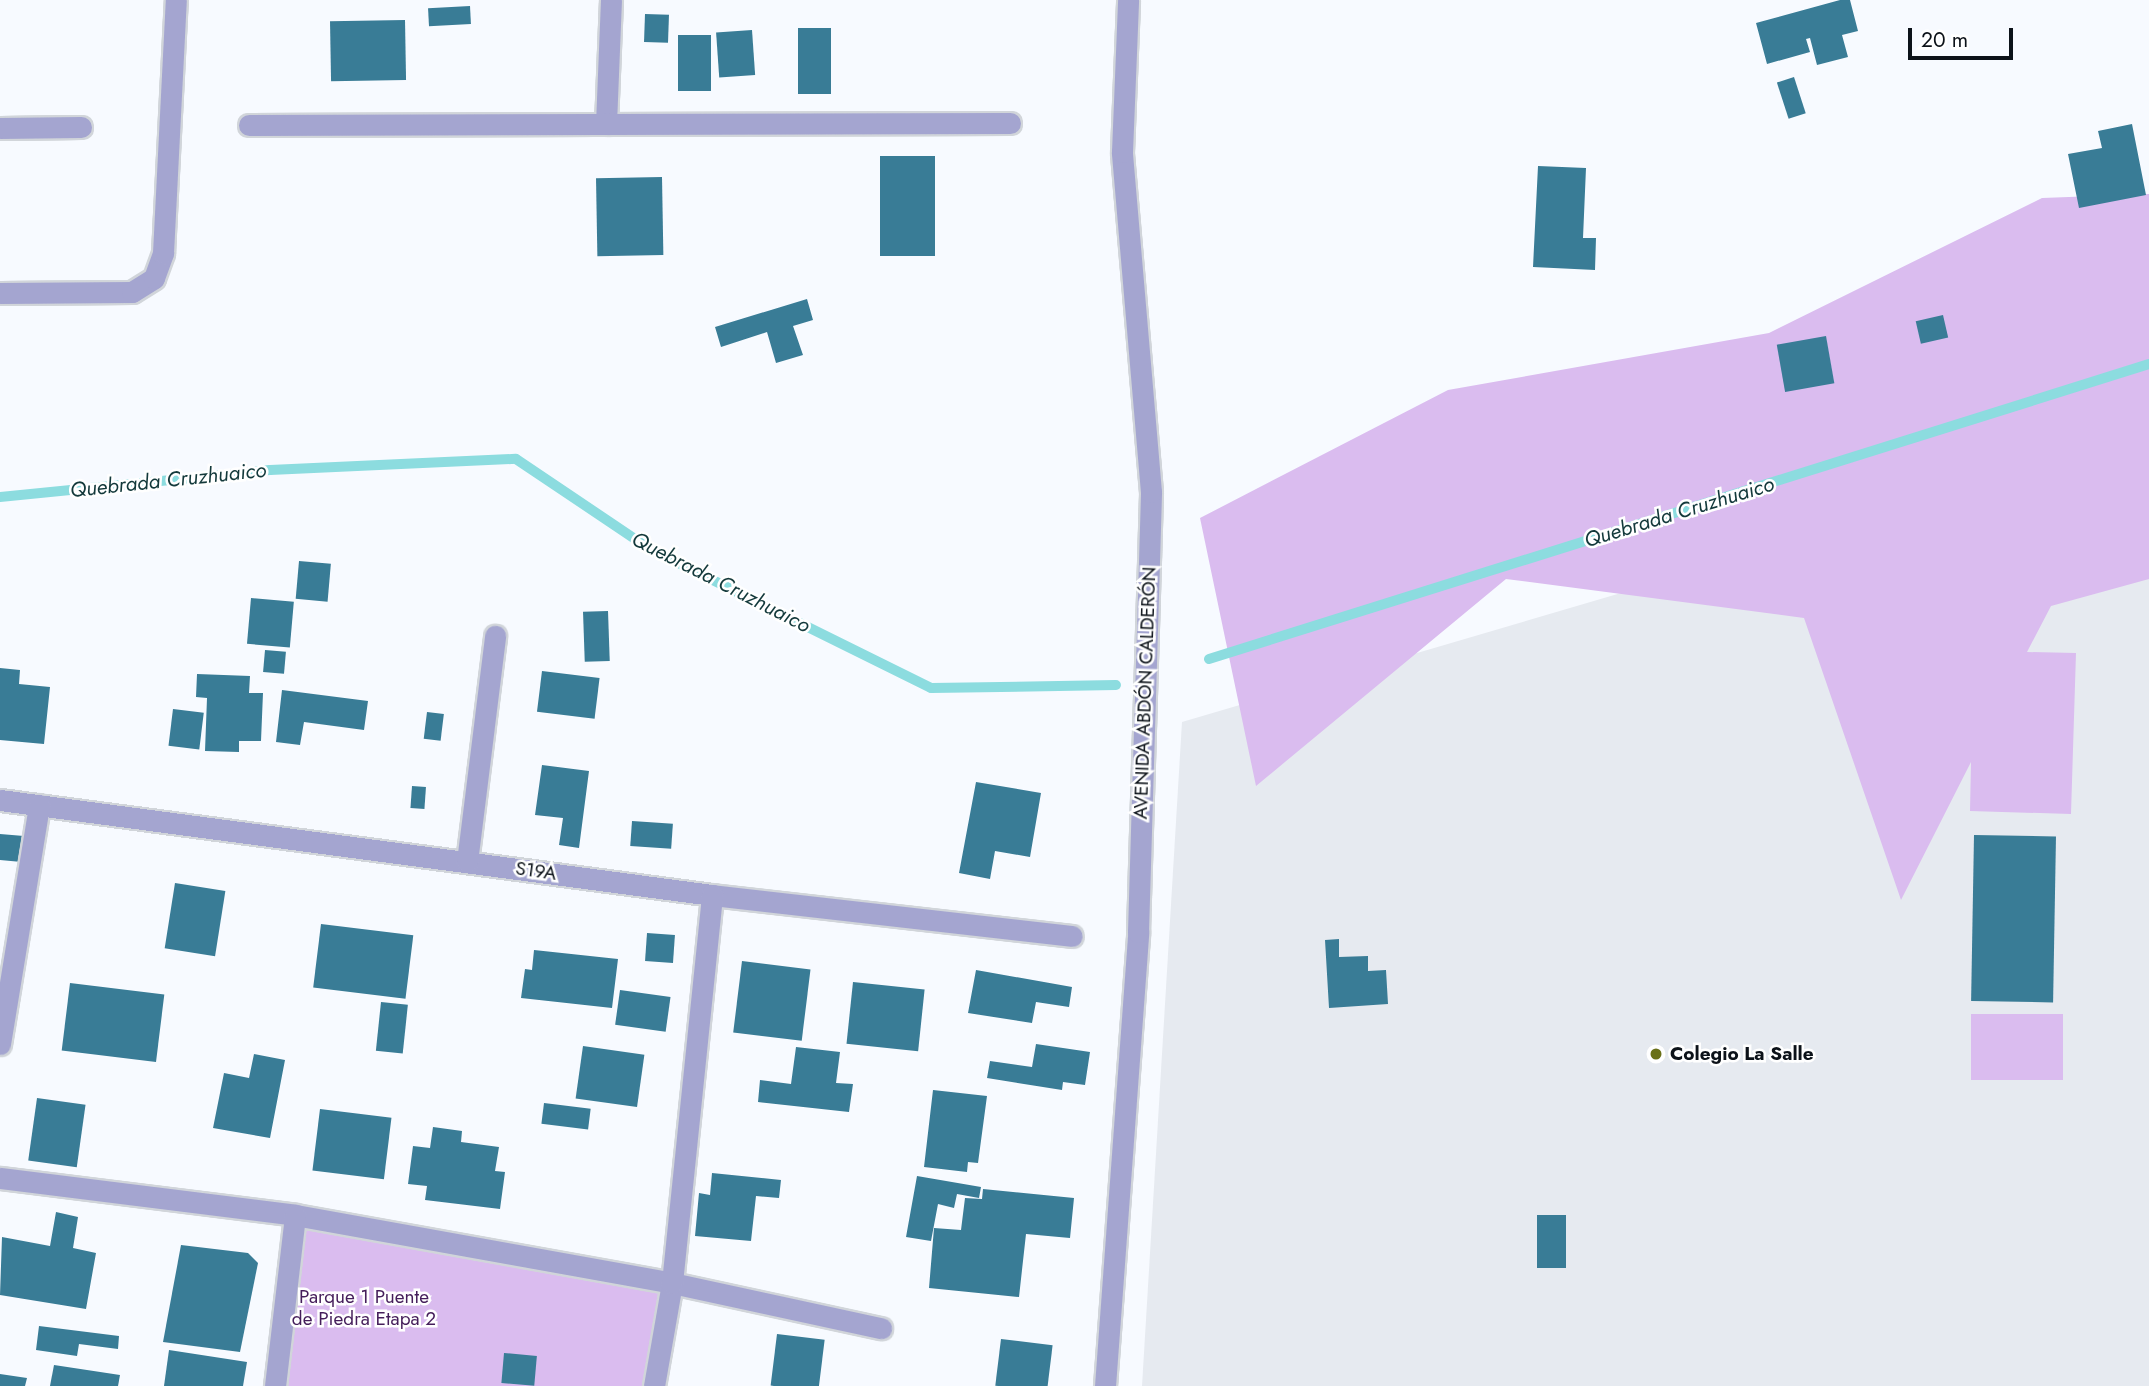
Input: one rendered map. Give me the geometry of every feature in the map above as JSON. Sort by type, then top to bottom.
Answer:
[{"type":"street","points":[[0,293],[132,292],[153,278],[163,253],[177,0]]},
{"type":"street","points":[[606,124],[611,0]]},
{"type":"street","name":"AVENIDA ABDÓN CALDERÓN","points":[[1105,1386],[1138,932],[1151,492],[1122,152],[1128,0]]},
{"type":"street","points":[[249,125],[1010,123]]},
{"type":"street","points":[[0,128],[81,127]]},
{"type":"street","points":[[467,862],[495,636]]},
{"type":"street","name":"S19A","points":[[0,800],[712,895],[1072,936]]},
{"type":"street","points":[[0,1044],[38,805]]},
{"type":"street","points":[[654,1386],[672,1283],[712,895]]},
{"type":"street","points":[[0,1178],[295,1216],[672,1283],[881,1328]]},
{"type":"street","points":[[275,1386],[295,1216]]},
{"type":"shaded area","name":"Colegio La Salle","points":[[2149,438],[2149,1386],[1142,1386],[1182,722]]},
{"type":"green space","points":[[2149,194],[2149,579],[2051,606],[2027,652],[2076,653],[2071,814],[1970,811],[1971,762],[1901,900],[1804,618],[1506,579],[1256,786],[1200,518],[1448,390],[1769,333],[2042,198]]},
{"type":"green space","points":[[1971,1014],[2063,1014],[2063,1080],[1971,1080]]},
{"type":"green space","name":"Parque 1 Puente de Piedra Etapa 2","points":[[295,1215],[672,1283],[654,1386],[275,1386]]},
{"type":"building","points":[[1840,0],[1850,0],[1858,31],[1842,35],[1848,57],[1817,65],[1810,38],[1806,39],[1810,52],[1767,64],[1756,23]]},
{"type":"building","points":[[470,6],[471,24],[429,26],[428,8]]},
{"type":"building","points":[[645,14],[669,15],[668,43],[644,42]]},
{"type":"building","points":[[405,20],[406,80],[331,81],[330,21]]},
{"type":"building","points":[[798,28],[831,28],[831,94],[798,94]]},
{"type":"building","points":[[752,30],[755,75],[719,77],[716,33]]},
{"type":"building","points":[[678,35],[711,35],[711,91],[678,91]]},
{"type":"building","points":[[1794,77],[1806,113],[1789,119],[1777,83]]},
{"type":"building","points":[[2132,124],[2146,195],[2079,208],[2068,154],[2102,148],[2098,131]]},
{"type":"building","points":[[880,156],[935,156],[935,256],[880,256]]},
{"type":"building","points":[[1538,166],[1586,168],[1583,238],[1596,238],[1595,270],[1533,267]]},
{"type":"building","points":[[662,177],[663,255],[597,256],[596,178]]},
{"type":"building","points":[[807,299],[813,320],[793,326],[803,355],[776,363],[767,332],[721,347],[715,327]]},
{"type":"building","points":[[1943,315],[1948,337],[1921,344],[1916,321]]},
{"type":"building","points":[[1826,336],[1834,383],[1785,392],[1777,345]]},
{"type":"building","points":[[299,561],[331,564],[328,602],[296,599]]},
{"type":"building","points":[[251,598],[294,602],[290,648],[247,644]]},
{"type":"building","points":[[608,611],[610,661],[585,662],[583,612]]},
{"type":"building","points":[[265,650],[286,652],[284,674],[263,672]]},
{"type":"building","points":[[0,668],[20,670],[19,684],[50,687],[44,744],[0,740]]},
{"type":"building","points":[[542,671],[600,678],[595,719],[537,712]]},
{"type":"building","points":[[197,674],[250,676],[249,693],[263,693],[261,741],[239,741],[239,752],[205,751],[207,698],[196,697]]},
{"type":"building","points":[[282,690],[368,701],[364,730],[304,722],[300,745],[276,742]]},
{"type":"building","points":[[173,709],[204,713],[199,750],[168,746]]},
{"type":"building","points":[[427,712],[444,714],[441,741],[424,739]]},
{"type":"building","points":[[542,765],[589,771],[579,848],[559,845],[563,818],[535,815]]},
{"type":"building","points":[[976,782],[1041,793],[1030,857],[995,851],[990,879],[959,873]]},
{"type":"building","points":[[412,786],[426,787],[424,809],[410,808]]},
{"type":"building","points":[[632,821],[673,824],[671,849],[630,846]]},
{"type":"building","points":[[0,834],[24,836],[22,862],[0,860]]},
{"type":"building","points":[[1974,835],[2056,836],[2053,1002],[1971,1001]]},
{"type":"building","points":[[175,883],[225,891],[215,956],[165,948]]},
{"type":"building","points":[[321,924],[413,935],[406,999],[313,988]]},
{"type":"building","points":[[647,933],[675,935],[673,963],[645,961]]},
{"type":"building","points":[[1339,939],[1339,957],[1368,956],[1368,971],[1386,970],[1388,1004],[1329,1008],[1325,940]]},
{"type":"building","points":[[534,950],[618,959],[612,1008],[521,998],[525,969],[532,970]]},
{"type":"building","points":[[742,961],[810,969],[802,1041],[733,1032]]},
{"type":"building","points":[[976,970],[1072,987],[1069,1007],[1036,1002],[1032,1023],[968,1013]]},
{"type":"building","points":[[853,982],[925,990],[918,1051],[847,1044]]},
{"type":"building","points":[[70,983],[164,995],[156,1062],[62,1050]]},
{"type":"building","points":[[620,990],[671,997],[666,1032],[615,1025]]},
{"type":"building","points":[[381,1002],[408,1005],[403,1054],[376,1051]]},
{"type":"building","points":[[1036,1044],[1090,1052],[1085,1085],[1063,1082],[1062,1090],[987,1078],[990,1061],[1032,1067]]},
{"type":"building","points":[[583,1046],[644,1055],[637,1107],[576,1098]]},
{"type":"building","points":[[796,1047],[840,1052],[836,1083],[853,1084],[849,1112],[758,1102],[760,1080],[791,1084]]},
{"type":"building","points":[[254,1054],[285,1060],[270,1138],[213,1128],[224,1073],[249,1078]]},
{"type":"building","points":[[933,1090],[987,1096],[978,1163],[968,1162],[967,1172],[924,1167]]},
{"type":"building","points":[[37,1098],[86,1105],[77,1167],[28,1160]]},
{"type":"building","points":[[544,1103],[591,1109],[588,1130],[541,1124]]},
{"type":"building","points":[[320,1109],[391,1118],[384,1179],[312,1171]]},
{"type":"building","points":[[433,1127],[462,1131],[461,1142],[499,1147],[495,1171],[505,1172],[500,1209],[425,1200],[427,1186],[408,1184],[413,1146],[430,1148]]},
{"type":"building","points":[[712,1173],[781,1180],[779,1198],[756,1196],[751,1241],[695,1236],[699,1193],[710,1195]]},
{"type":"building","points":[[917,1176],[981,1187],[979,1198],[957,1194],[954,1208],[938,1204],[931,1241],[906,1237]]},
{"type":"building","points":[[983,1189],[1074,1198],[1070,1238],[1026,1234],[1019,1297],[929,1288],[934,1228],[961,1230],[965,1198],[982,1199]]},
{"type":"building","points":[[56,1212],[78,1217],[73,1248],[96,1253],[86,1309],[0,1295],[2,1237],[50,1246]]},
{"type":"building","points":[[1537,1215],[1566,1215],[1566,1268],[1537,1268]]},
{"type":"building","points":[[181,1245],[248,1253],[258,1263],[240,1352],[163,1342]]},
{"type":"building","points":[[39,1326],[119,1336],[118,1349],[79,1344],[77,1356],[36,1350]]},
{"type":"building","points":[[777,1334],[825,1340],[819,1386],[771,1386]]},
{"type":"building","points":[[1001,1339],[1053,1345],[1048,1386],[995,1386]]},
{"type":"building","points":[[169,1350],[247,1362],[243,1386],[164,1386]]},
{"type":"building","points":[[504,1353],[537,1356],[534,1386],[501,1383]]},
{"type":"building","points":[[54,1365],[120,1375],[118,1386],[50,1386]]},
{"type":"building","points":[[0,1374],[27,1378],[25,1386],[0,1386]]},
{"type":"waterway","name":"Quebrada Cruzhuaico","points":[[1209,659],[2149,364]]},
{"type":"waterway","name":"Quebrada Cruzhuaico","points":[[0,497],[270,470],[516,459],[650,549],[931,688],[1116,685]]},
{"type":"place","name":"Colegio La Salle","points":[[1656,1054]]}]
